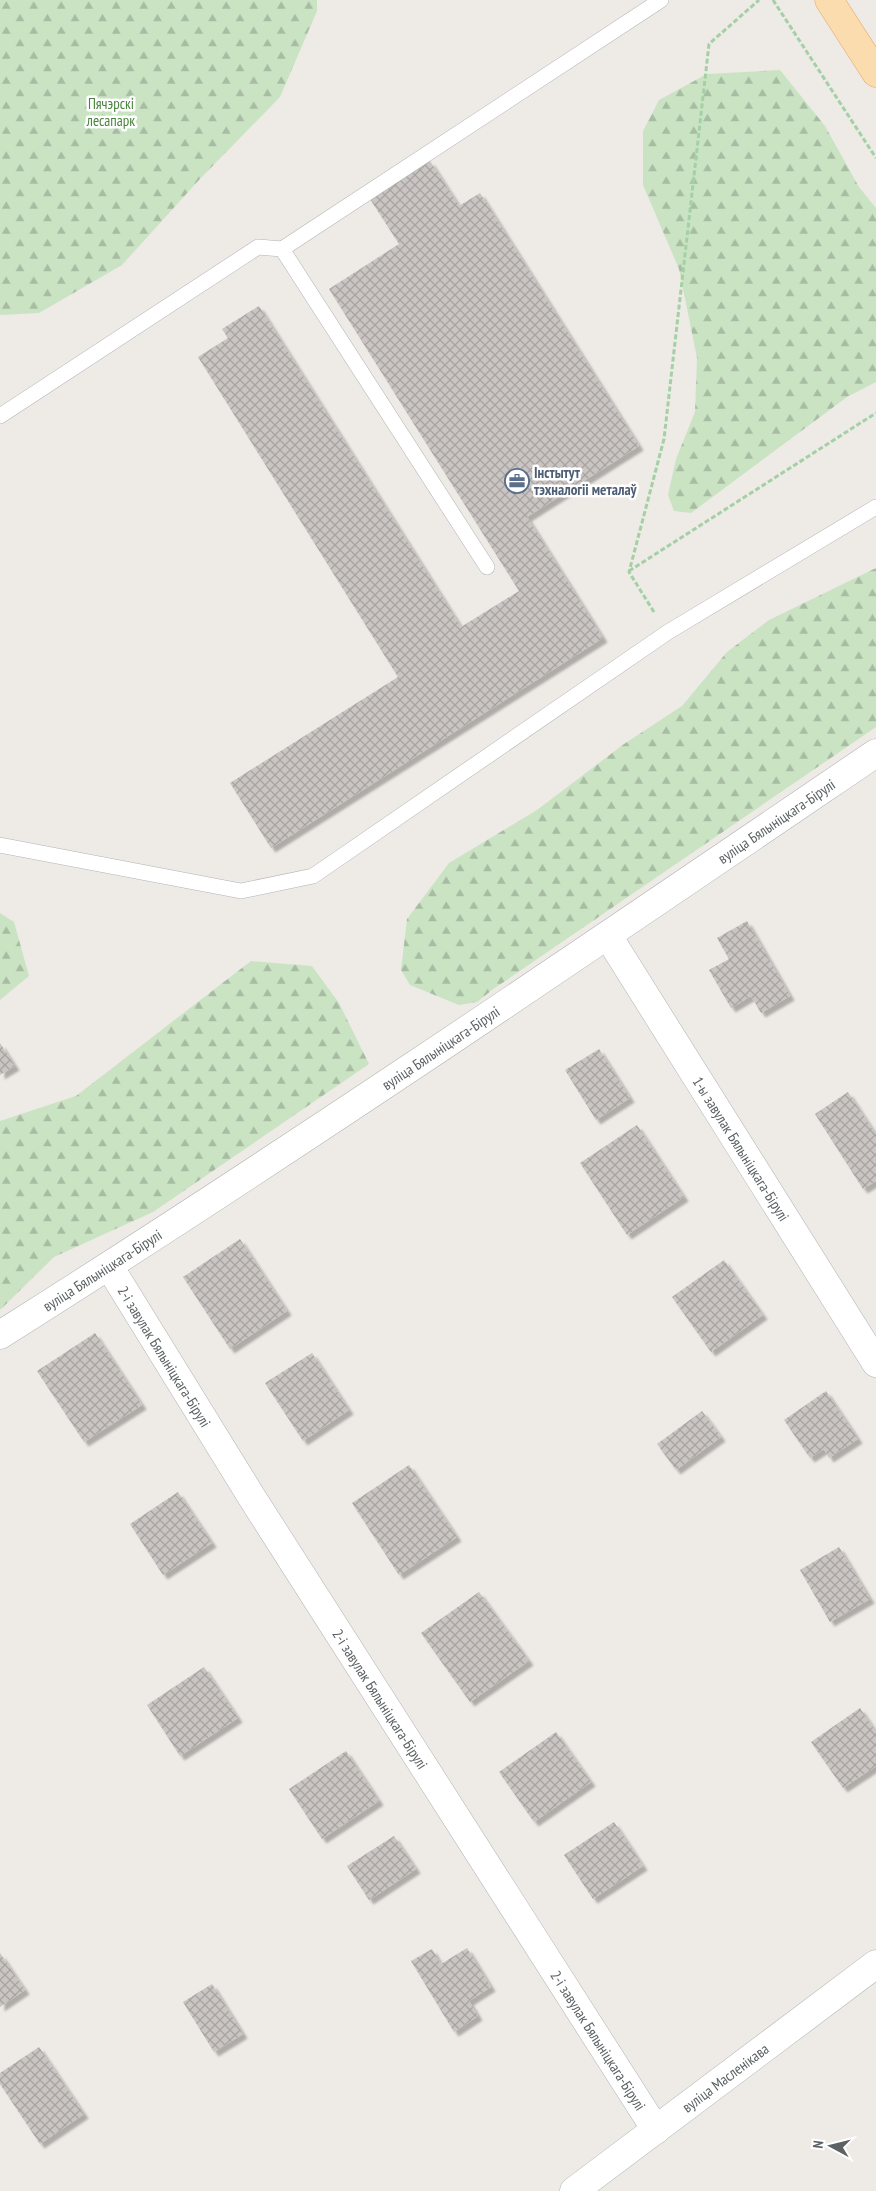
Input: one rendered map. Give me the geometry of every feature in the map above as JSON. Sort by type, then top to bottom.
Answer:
[{"type":"main road","points":[[829,0],[876,73]]},
{"type":"street","name":"вуліца Бялыніцкага-Бірулі","points":[[0,1335],[109,1266],[608,936],[876,753]]},
{"type":"street","name":"1-ы завулак Бялыніцкага-Бірулі","points":[[608,936],[876,1363]]},
{"type":"street","name":"2-і завулак Бялыніцкага-Бірулі","points":[[109,1266],[251,1496],[656,2130]]},
{"type":"street","name":"вуліца Масленікава","points":[[574,2191],[876,1964]]},
{"type":"lane","points":[[0,416],[258,247],[282,249],[661,0]]},
{"type":"lane","points":[[282,249],[487,567]]},
{"type":"lane","points":[[0,845],[241,892],[313,876],[668,632],[876,507]]},
{"type":"path","points":[[668,632],[629,572],[664,439],[709,44],[759,0]]},
{"type":"path","points":[[773,0],[876,158]]},
{"type":"path","points":[[629,572],[876,413]]},
{"type":"green space","name":"Пячэрскі лесапарк","points":[[0,0],[317,0],[317,11],[280,97],[199,180],[122,265],[39,313],[0,315]]},
{"type":"green space","points":[[780,70],[825,126],[859,187],[876,208],[876,382],[847,397],[691,513],[674,511],[668,495],[676,459],[695,412],[697,358],[679,269],[643,185],[643,131],[659,100],[707,74]]},
{"type":"green space","points":[[876,568],[876,727],[477,1002],[459,1005],[410,985],[401,970],[407,919],[449,863],[537,810],[624,744],[682,706],[727,652],[769,620]]},
{"type":"green space","points":[[0,913],[14,922],[29,976],[0,1000]]},
{"type":"green space","points":[[251,961],[312,966],[339,1003],[369,1064],[153,1212],[54,1257],[0,1310],[0,1121],[76,1096]]},
{"type":"building","name":"Інстытут тэхналогіі металаў","points":[[430,161],[459,206],[480,193],[639,446],[527,517],[603,638],[271,848],[230,783],[398,677],[198,357],[228,338],[222,329],[259,306],[461,627],[519,591],[329,289],[399,244],[370,199]]},
{"type":"building","points":[[747,921],[790,996],[761,1013],[751,996],[731,1008],[709,970],[729,959],[717,938]]},
{"type":"building","points":[[0,1043],[15,1066],[0,1075]]},
{"type":"building","points":[[599,1049],[630,1098],[596,1120],[565,1070]]},
{"type":"building","points":[[848,1092],[876,1135],[876,1181],[863,1189],[815,1114]]},
{"type":"building","points":[[637,1125],[684,1197],[627,1235],[580,1163]]},
{"type":"building","points":[[240,1239],[287,1311],[230,1349],[183,1277]]},
{"type":"building","points":[[724,1260],[763,1315],[711,1352],[672,1297]]},
{"type":"building","points":[[95,1333],[142,1405],[84,1442],[37,1371]]},
{"type":"building","points":[[312,1353],[349,1410],[303,1441],[265,1383]]},
{"type":"building","points":[[826,1391],[858,1439],[829,1458],[824,1449],[810,1458],[784,1420]]},
{"type":"building","points":[[702,1411],[721,1437],[676,1470],[657,1444]]},
{"type":"building","points":[[409,1465],[457,1537],[399,1575],[352,1503]]},
{"type":"building","points":[[178,1492],[212,1543],[163,1575],[130,1524]]},
{"type":"building","points":[[839,1547],[870,1599],[830,1622],[800,1570]]},
{"type":"building","points":[[479,1592],[529,1661],[470,1702],[421,1633]]},
{"type":"building","points":[[204,1667],[238,1718],[180,1756],[147,1705]]},
{"type":"building","points":[[860,1708],[876,1732],[876,1766],[843,1788],[811,1742]]},
{"type":"building","points":[[556,1732],[591,1782],[534,1822],[499,1772]]},
{"type":"building","points":[[346,1751],[379,1801],[322,1839],[289,1789]]},
{"type":"building","points":[[614,1822],[643,1866],[593,1899],[564,1855]]},
{"type":"building","points":[[394,1836],[416,1869],[369,1900],[347,1866]]},
{"type":"building","points":[[467,1948],[491,1987],[469,2001],[478,2016],[454,2032],[411,1961],[432,1949],[441,1964]]},
{"type":"building","points":[[0,1953],[25,1990],[0,2007]]},
{"type":"building","points":[[212,1984],[243,2034],[214,2052],[183,2002]]},
{"type":"building","points":[[39,2047],[84,2114],[40,2144],[0,2084],[0,2073]]},
{"type":"place","name":"Інстытут тэхналогіі металаў","points":[[517,481]]}]
